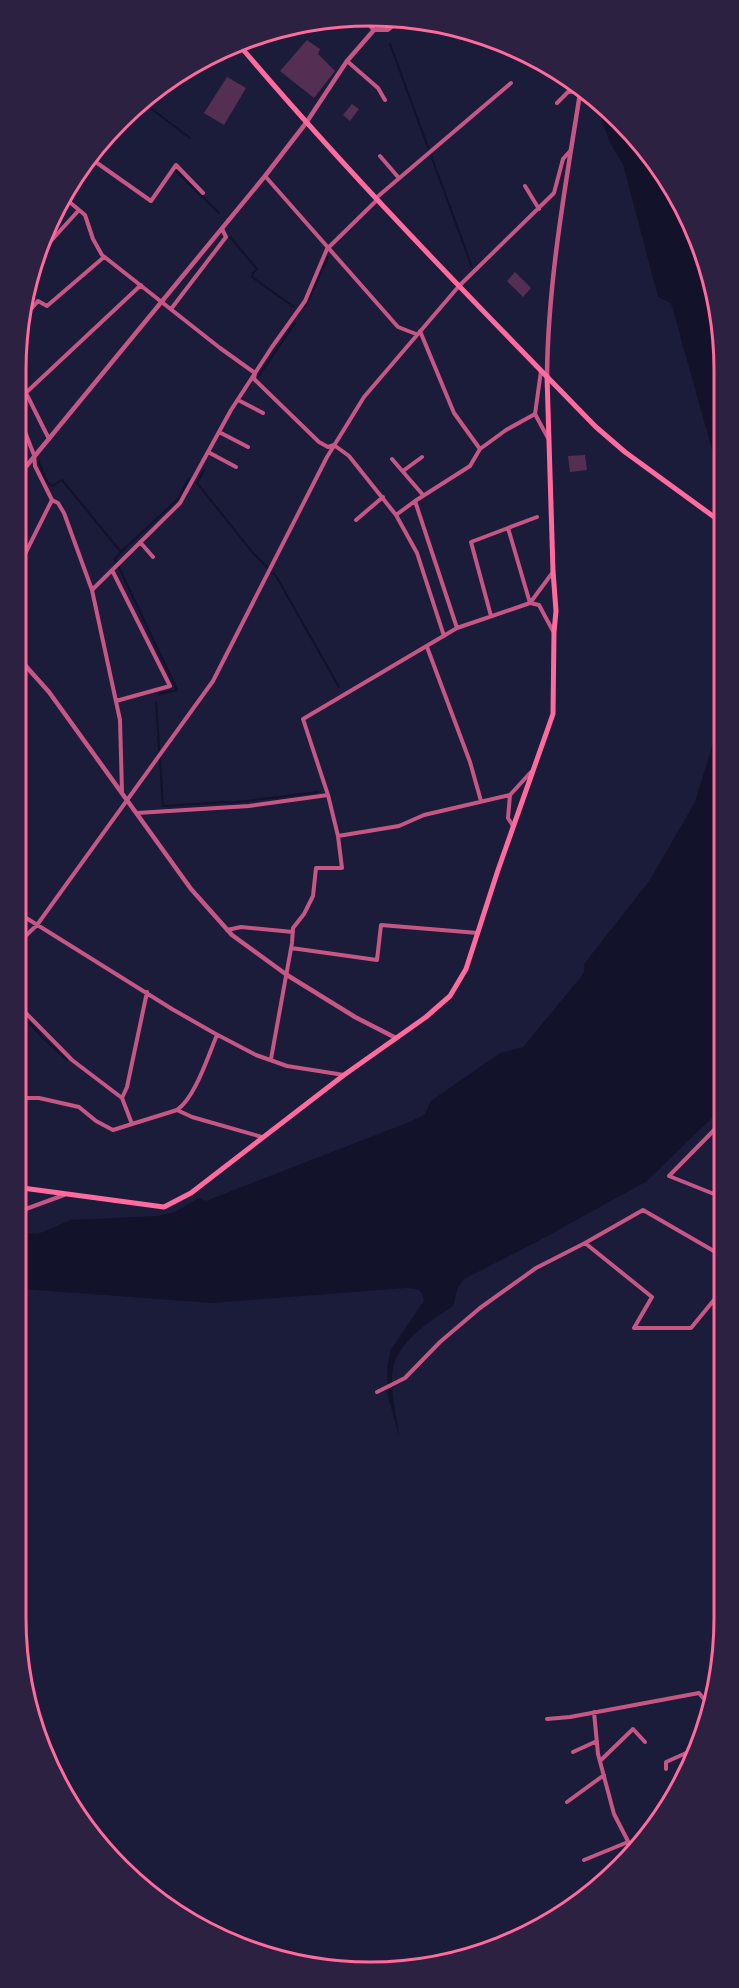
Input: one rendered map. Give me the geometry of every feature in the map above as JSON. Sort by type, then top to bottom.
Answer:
[{"type":"main road","points":[[243,50],[376,199],[611,440],[714,517]]},
{"type":"main road","points":[[26,1189],[164,1207],[191,1193],[344,1075],[426,1017],[450,996],[466,969],[553,714],[556,611],[547,376]]},
{"type":"street","points":[[370,26],[374,30],[388,30],[393,26]]},
{"type":"street","points":[[26,466],[265,176],[306,123],[347,61],[374,30]]},
{"type":"street","points":[[347,61],[378,88],[385,100]]},
{"type":"street","points":[[92,590],[180,503],[255,372],[305,301],[328,248],[398,177],[511,83]]},
{"type":"street","points":[[557,103],[571,91]]},
{"type":"street","points":[[547,376],[553,277],[579,97]]},
{"type":"street","points":[[26,936],[37,925],[213,681],[334,445],[364,397],[459,286],[555,194],[562,159],[571,149]]},
{"type":"street","points":[[380,156],[398,177]]},
{"type":"street","points":[[96,162],[151,201],[176,165],[202,193]]},
{"type":"street","points":[[265,176],[398,327],[418,333],[454,413],[480,449]]},
{"type":"street","points":[[525,186],[540,209]]},
{"type":"street","points":[[69,202],[85,215],[93,239],[104,257],[255,372]]},
{"type":"street","points":[[50,242],[79,210]]},
{"type":"street","points":[[171,309],[226,237],[222,229]]},
{"type":"street","points":[[33,308],[38,301],[47,306],[104,257]]},
{"type":"street","points":[[49,438],[26,393],[141,285]]},
{"type":"street","points":[[541,370],[535,414],[549,439]]},
{"type":"street","points":[[255,372],[254,379],[319,442],[328,447],[334,445]]},
{"type":"street","points":[[238,400],[262,412]]},
{"type":"street","points":[[396,515],[470,466],[480,449],[506,430],[535,414]]},
{"type":"street","points":[[219,432],[248,447]]},
{"type":"street","points":[[26,434],[34,455],[35,466],[52,500],[58,502],[64,513],[92,590],[120,720],[122,792]]},
{"type":"street","points":[[334,445],[350,456],[396,515],[417,553],[444,636]]},
{"type":"street","points":[[208,452],[237,467]]},
{"type":"street","points":[[403,471],[422,457]]},
{"type":"street","points":[[392,459],[423,495]]},
{"type":"street","points":[[356,520],[383,497]]},
{"type":"street","points":[[26,552],[52,500]]},
{"type":"street","points":[[415,501],[457,628]]},
{"type":"street","points":[[491,616],[471,542],[537,518]]},
{"type":"street","points":[[508,528],[530,603]]},
{"type":"street","points":[[140,542],[153,557]]},
{"type":"street","points":[[112,570],[170,686],[116,701]]},
{"type":"street","points":[[530,603],[553,571]]},
{"type":"street","points":[[271,1059],[287,975],[292,928],[304,914],[313,896],[316,868],[342,868],[338,836],[328,795],[303,719],[457,628],[491,616],[530,603],[539,605],[554,632]]},
{"type":"street","points":[[427,647],[470,762],[481,801]]},
{"type":"street","points":[[26,666],[49,692],[191,889],[227,930],[253,952],[287,975],[355,1017],[396,1038]]},
{"type":"street","points":[[338,836],[399,826],[424,815],[510,795],[534,769]]},
{"type":"street","points":[[136,813],[249,806],[328,795]]},
{"type":"street","points":[[510,795],[508,818],[513,826]]},
{"type":"street","points":[[26,918],[217,1035],[256,1055],[287,1066],[344,1075]]},
{"type":"street","points":[[291,948],[377,960],[381,925],[478,933]]},
{"type":"street","points":[[227,930],[241,927],[292,932]]},
{"type":"street","points":[[122,1098],[132,1068],[147,992]]},
{"type":"street","points":[[26,1013],[72,1060],[122,1098],[132,1124]]},
{"type":"street","points":[[26,1098],[39,1098],[79,1107],[96,1121],[113,1130],[177,1110],[184,1105],[196,1084],[217,1035]]},
{"type":"street","points":[[177,1110],[192,1117],[263,1137]]},
{"type":"street","points":[[714,1130],[669,1176],[714,1194]]},
{"type":"street","points":[[26,1209],[65,1194]]},
{"type":"street","points":[[377,1392],[405,1378],[440,1342],[480,1308],[536,1268],[643,1210],[714,1252]]},
{"type":"street","points":[[585,1243],[652,1297],[634,1328],[691,1328],[714,1300]]},
{"type":"street","points":[[547,1719],[570,1717],[699,1693],[704,1699]]},
{"type":"street","points":[[584,1860],[628,1842],[614,1814],[603,1775],[594,1712]]},
{"type":"street","points":[[600,1762],[633,1729],[645,1742]]},
{"type":"street","points":[[573,1752],[597,1741]]},
{"type":"street","points":[[666,1770],[666,1762],[686,1753]]},
{"type":"street","points":[[567,1803],[603,1775]]},
{"type":"shaded area","points":[[600,114],[613,126],[656,178],[678,217],[702,280],[713,347],[714,458],[671,303],[658,297],[623,164],[611,145]]},
{"type":"shaded area","points":[[714,740],[714,1116],[647,1181],[464,1279],[458,1287],[453,1306],[412,1336],[397,1356],[392,1381],[399,1436],[388,1396],[387,1368],[391,1349],[424,1301],[422,1293],[418,1290],[404,1288],[212,1303],[26,1289],[26,1233],[38,1234],[71,1220],[157,1216],[175,1212],[199,1198],[206,1201],[412,1121],[425,1114],[431,1101],[500,1053],[523,1047],[584,973],[584,964],[650,880],[695,802]]},
{"type":"building","points":[[307,40],[320,49],[318,54],[335,71],[314,98],[280,71]]},
{"type":"building","points":[[227,77],[246,88],[224,125],[204,113]]},
{"type":"building","points":[[352,104],[359,109],[350,121],[343,115]]},
{"type":"building","points":[[515,272],[531,288],[523,297],[507,281]]},
{"type":"building","points":[[585,455],[587,470],[570,472],[568,456]]},
{"type":"waterway","points":[[390,44],[472,267]]},
{"type":"waterway","points":[[148,107],[190,138]]},
{"type":"waterway","points":[[174,169],[219,213]]},
{"type":"waterway","points":[[230,237],[257,269],[252,277],[294,307]]},
{"type":"waterway","points":[[305,307],[328,257]]},
{"type":"waterway","points":[[258,377],[295,323]]},
{"type":"waterway","points":[[39,462],[47,482],[52,486],[62,480],[121,552],[115,559],[177,690],[159,694]]},
{"type":"waterway","points":[[204,470],[197,483],[253,553],[276,576],[339,687]]},
{"type":"waterway","points":[[121,552],[178,499],[189,478]]},
{"type":"waterway","points":[[156,702],[163,806],[229,803],[318,792]]},
{"type":"waterway","points":[[26,1019],[67,1060]]}]
